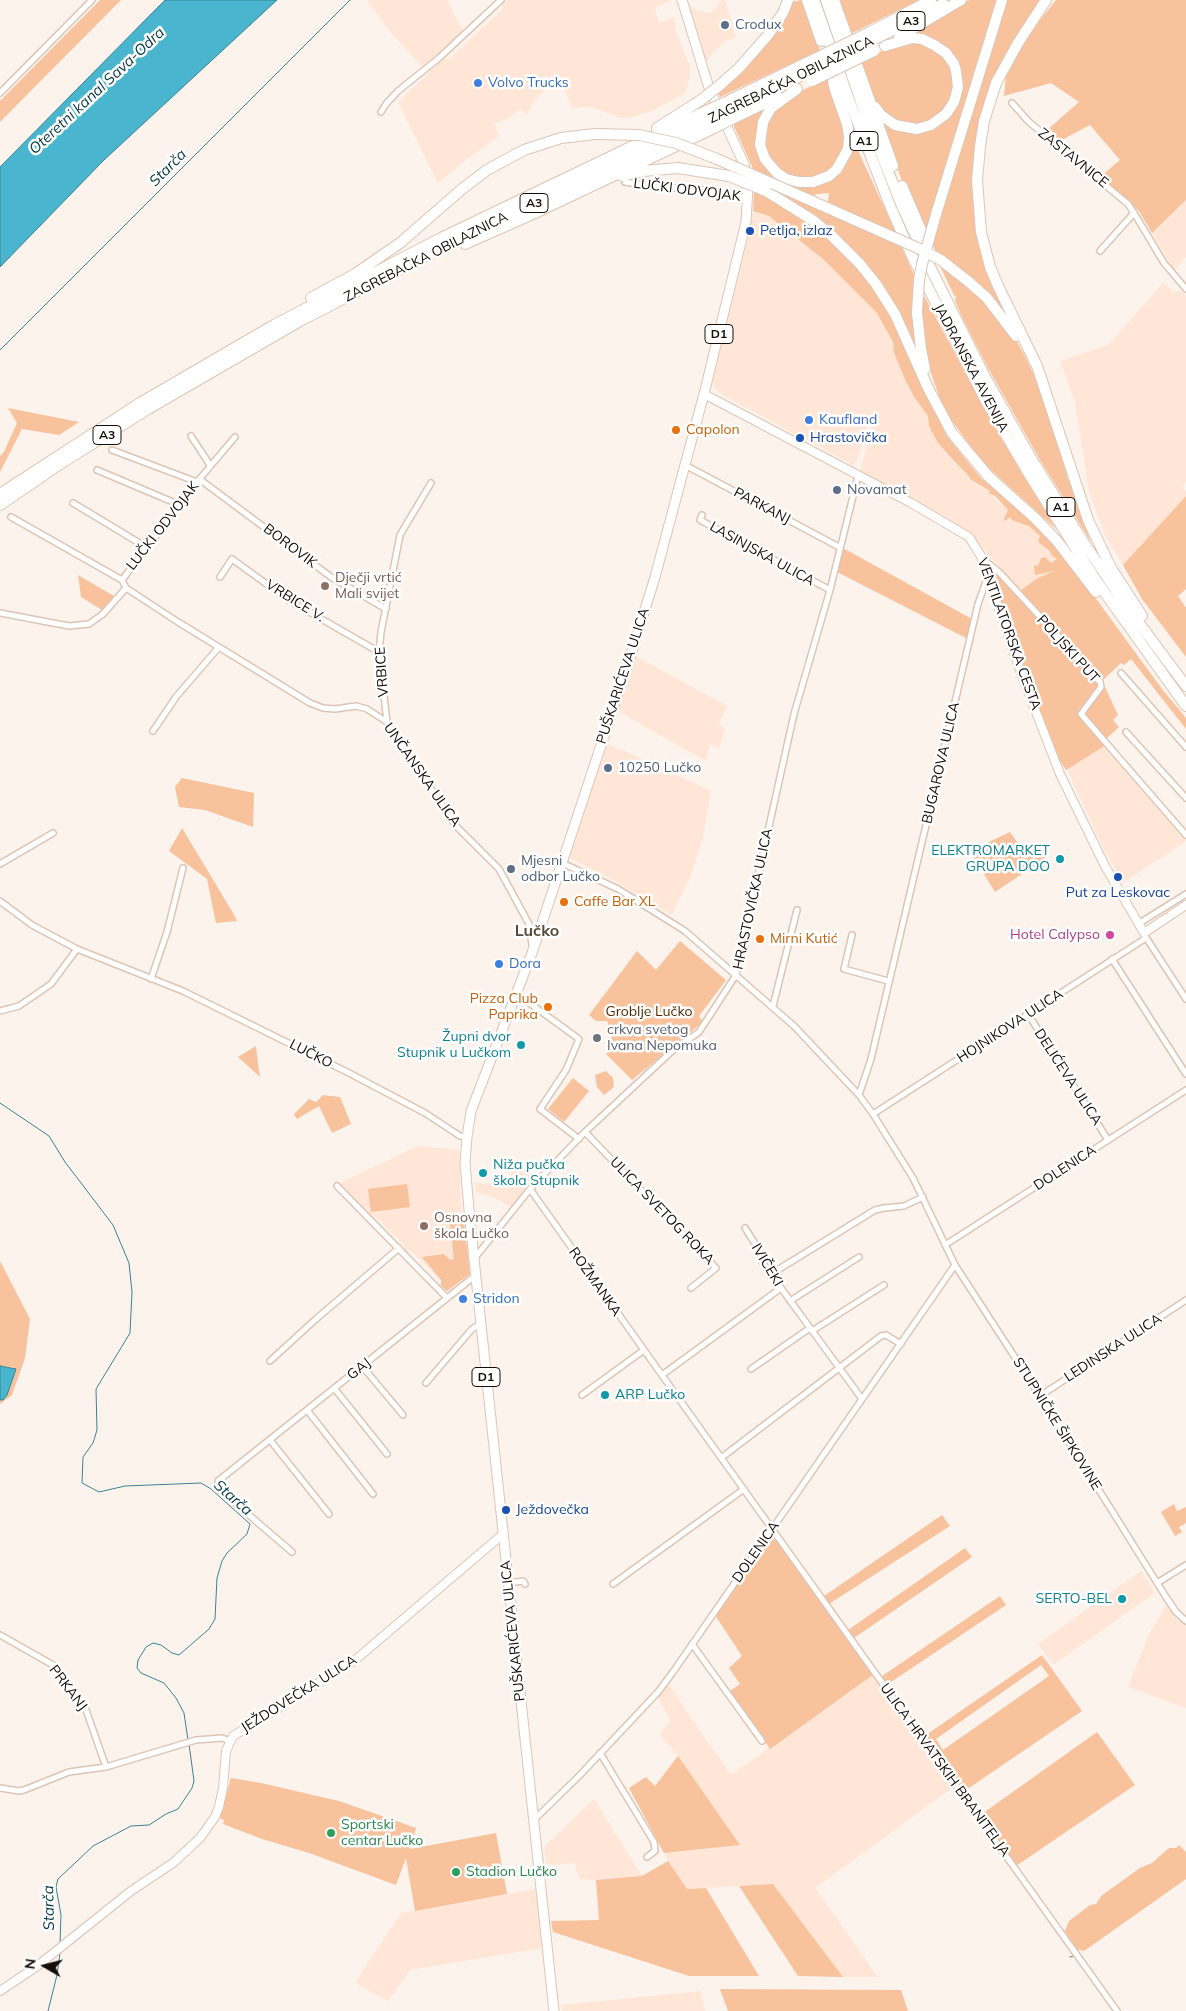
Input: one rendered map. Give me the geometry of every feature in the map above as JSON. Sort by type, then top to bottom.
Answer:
[{"type":"highway","points":[[807,0],[833,78],[865,159],[936,313],[949,329]]},
{"type":"highway","name":"JADRANSKA AVENIJA","points":[[814,0],[849,100],[891,208],[949,329],[990,408],[1058,522],[1120,616],[1186,706]]},
{"type":"highway","name":"JADRANSKA AVENIJA","points":[[826,0],[867,119],[902,206],[985,377],[1032,460],[1111,583],[1184,683]]},
{"type":"highway","points":[[834,0],[893,166],[951,298],[957,322]]},
{"type":"highway","name":"ZAGREBAČKA OBILAZNICA","points":[[871,42],[931,0]]},
{"type":"highway","name":"ZAGREBAČKA OBILAZNICA","points":[[0,505],[57,466],[183,388],[262,342],[359,290],[538,201],[871,42],[951,0]]},
{"type":"highway","points":[[884,46],[961,0]]},
{"type":"highway","points":[[942,416],[923,361],[917,313],[919,280],[937,211],[1002,0]]},
{"type":"highway","points":[[1046,0],[1010,56],[996,83],[984,121],[977,181],[980,223],[990,267],[1037,366],[1056,417],[1072,476],[1088,520],[1111,568],[1184,683]]},
{"type":"highway","points":[[608,158],[614,150],[659,128],[720,85],[739,68],[768,35],[783,13],[787,1]]},
{"type":"highway","points":[[833,78],[834,87],[847,124],[849,136],[848,149],[837,169],[829,176],[813,182],[799,182],[786,179],[777,173],[765,159],[760,145],[763,122],[771,108],[797,89],[809,72],[871,42],[884,46],[912,38],[922,40],[942,49],[950,58],[956,71],[958,87],[951,108],[939,120],[925,127],[917,129],[895,125],[875,108],[855,57],[850,48]]},
{"type":"highway","points":[[359,290],[384,284],[445,252],[519,221],[588,188],[732,109],[797,89]]},
{"type":"highway","name":"ZAGREBAČKA OBILAZNICA","points":[[0,494],[156,393],[274,325],[441,238],[608,158],[710,120]]},
{"type":"highway","points":[[274,325],[282,314],[355,274],[400,243],[462,189],[487,170],[524,150],[561,138],[595,134],[639,135],[676,143],[717,159],[920,249],[940,260],[969,282],[999,312],[1041,377]]},
{"type":"highway","points":[[588,188],[628,174],[660,169],[697,170],[729,176],[766,191],[800,211],[831,235],[848,250],[876,284],[903,329],[942,416],[965,451],[989,477],[1035,518],[1061,545],[1186,715]]},
{"type":"main road","name":"D1","points":[[682,0],[708,88],[744,164],[748,198]]},
{"type":"main road","name":"PUŠKARIĆEVA ULICA","points":[[554,2011],[474,1259],[465,1163],[467,1137],[471,1111],[532,953],[629,661],[704,394],[742,242],[748,198]]},
{"type":"main road","name":"VENTILATORSKA CESTA","points":[[704,394],[963,532],[974,542],[989,576],[1022,676],[1060,774],[1105,866],[1145,936]]},
{"type":"main road","name":"HOJNIKOVA ULICA","points":[[1145,936],[1186,905]]},
{"type":"main road","name":"JEŽDOVEČKA ULICA","points":[[0,1991],[26,1975],[131,1891],[172,1863],[200,1838],[210,1825],[219,1807],[223,1788],[226,1751],[230,1740],[238,1732],[354,1661],[503,1534]]},
{"type":"street","points":[[0,93],[92,0]]},
{"type":"street","points":[[382,112],[386,104],[398,91],[439,58],[501,0]]},
{"type":"street","name":"ZASTAVNICE","points":[[1012,103],[1029,122],[1128,204],[1164,263],[1186,289]]},
{"type":"street","name":"LUČKI ODVOJAK","points":[[625,182],[662,188],[691,188],[748,198]]},
{"type":"street","points":[[1100,251],[1134,213]]},
{"type":"street","points":[[191,436],[210,465]]},
{"type":"street","name":"LUČKI ODVOJAK","points":[[126,588],[122,580],[210,465],[235,437]]},
{"type":"street","name":"BOROVIK","points":[[112,450],[197,482],[202,481],[331,577],[386,609]]},
{"type":"street","name":"PARKANJ","points":[[684,464],[839,547]]},
{"type":"street","points":[[97,470],[180,505]]},
{"type":"street","name":"HRASTOVIČKA ULICA","points":[[474,1259],[530,1189],[585,1132],[671,1052],[699,1032],[736,975],[794,714],[830,590],[839,547],[858,476]]},
{"type":"street","name":"VRBICE","points":[[387,722],[379,652],[386,609],[400,535],[431,482]]},
{"type":"street","points":[[73,503],[146,547]]},
{"type":"street","name":"LASINJSKA ULICA","points":[[702,515],[700,520],[830,590]]},
{"type":"street","points":[[11,517],[122,580]]},
{"type":"street","name":"VRBICE V.","points":[[220,577],[232,559],[290,600],[379,652]]},
{"type":"street","name":"POLJSKI PUT","points":[[982,559],[1000,573],[1100,682],[1101,687],[1081,714],[1186,835]]},
{"type":"street","name":"BUGAROVA ULICA","points":[[859,1095],[871,1059],[976,614],[989,576]]},
{"type":"street","points":[[0,614],[69,626],[89,624],[103,614],[126,588]]},
{"type":"street","name":"UNČANSKA ULICA","points":[[126,588],[310,703],[323,708],[334,709],[356,706],[367,709],[387,722],[455,825],[499,869],[532,932],[532,953]]},
{"type":"street","points":[[153,731],[176,697],[219,647]]},
{"type":"street","name":"POLJSKI PUT","points":[[1121,673],[1186,747]]},
{"type":"street","points":[[1126,732],[1186,798]]},
{"type":"street","points":[[0,864],[53,832]]},
{"type":"street","name":"STUPNIČKE ŠIPKOVINE","points":[[562,863],[642,902],[685,931],[773,1006],[859,1095],[913,1178],[955,1266],[1040,1396],[1157,1583],[1176,1612],[1186,1621]]},
{"type":"street","points":[[151,978],[167,932],[183,868]]},
{"type":"street","points":[[1138,924],[1186,894]]},
{"type":"street","name":"LUČKO","points":[[0,901],[32,925],[77,949],[183,991],[295,1045],[425,1113],[460,1136],[467,1137]]},
{"type":"street","points":[[773,1006],[797,910]]},
{"type":"street","points":[[525,916],[534,921],[542,920]]},
{"type":"street","points":[[852,934],[844,969],[888,981]]},
{"type":"street","points":[[1145,936],[1186,1000]]},
{"type":"street","name":"HOJNIKOVA ULICA","points":[[873,1114],[1112,960],[1145,936]]},
{"type":"street","points":[[0,1011],[19,1006],[51,984],[77,949]]},
{"type":"street","points":[[1112,960],[1186,1074]]},
{"type":"street","points":[[517,994],[579,1038],[566,1070],[540,1109],[579,1139]]},
{"type":"street","name":"DELIĆEVA ULICA","points":[[1028,1014],[1108,1140]]},
{"type":"street","name":"DOLENICA","points":[[945,1245],[1186,1090]]},
{"type":"street","name":"ULICA SVETOG ROKA","points":[[585,1132],[716,1268],[691,1288]]},
{"type":"street","points":[[337,1186],[446,1297]]},
{"type":"street","name":"ROŽMANKA","points":[[530,1189],[772,1529]]},
{"type":"street","points":[[771,1274],[874,1210],[904,1206],[923,1197]]},
{"type":"street","name":"IVIČEKI","points":[[745,1228],[761,1253],[762,1262],[862,1399]]},
{"type":"street","points":[[270,1362],[316,1319],[399,1248]]},
{"type":"street","name":"IVIČEKI","points":[[790,1301],[859,1257]]},
{"type":"street","name":"DOLENICA","points":[[534,1820],[658,1692],[955,1266]]},
{"type":"street","name":"GAJ","points":[[292,1552],[221,1491],[217,1484],[220,1479],[476,1275]]},
{"type":"street","points":[[751,1369],[811,1329],[884,1285]]},
{"type":"street","points":[[662,1375],[781,1288]]},
{"type":"street","name":"LEDINSKA ULICA","points":[[1040,1396],[1186,1300]]},
{"type":"street","points":[[426,1383],[472,1329],[481,1324]]},
{"type":"street","points":[[721,1458],[881,1336],[886,1335],[901,1344]]},
{"type":"street","points":[[582,1395],[644,1350]]},
{"type":"street","points":[[362,1366],[402,1415]]},
{"type":"street","points":[[334,1388],[387,1454]]},
{"type":"street","points":[[307,1410],[373,1494]]},
{"type":"street","points":[[270,1440],[329,1514]]},
{"type":"street","points":[[613,1584],[744,1489]]},
{"type":"street","name":"ULICA HRVATSKIH BRANITELJA","points":[[772,1529],[1118,2011]]},
{"type":"street","points":[[1157,1583],[1186,1565]]},
{"type":"street","points":[[508,1583],[523,1581],[526,1584]]},
{"type":"street","name":"PRKANJ","points":[[0,1634],[53,1665],[85,1707],[106,1766]]},
{"type":"street","points":[[692,1644],[762,1741]]},
{"type":"street","points":[[0,1788],[24,1790],[69,1772],[106,1766],[194,1740],[222,1738],[230,1740]]},
{"type":"street","points":[[600,1753],[654,1842],[655,1851],[647,1857]]},
{"type":"shaded area","points":[[369,0],[447,0],[463,31],[422,67],[387,28]]},
{"type":"shaded area","points":[[507,0],[671,0],[655,8],[659,23],[674,17],[676,31],[690,67],[690,76],[685,93],[652,111],[628,118],[620,118],[590,107],[572,108],[559,76],[535,100],[526,115],[521,109],[509,118],[494,124],[499,136],[438,183],[398,102],[443,59],[449,59],[503,9],[503,4]]},
{"type":"shaded area","points":[[722,0],[725,0],[736,37],[726,41],[713,52],[705,64],[687,1],[695,10],[711,13]]},
{"type":"shaded area","points":[[1186,200],[1186,257],[1174,271],[1152,233]]},
{"type":"shaded area","points":[[753,211],[769,216],[824,260],[877,313],[894,344],[904,377],[914,397],[928,416],[928,422],[938,443],[954,462],[979,486],[990,491],[997,501],[1033,529],[1068,569],[1036,579],[1020,591],[971,535],[859,474],[872,427],[868,424],[857,460],[853,465],[719,393],[712,383]]},
{"type":"shaded area","points":[[1163,283],[1174,292],[1180,291],[1186,296],[1186,482],[1182,487],[1186,491],[1186,496],[1123,565],[1105,535],[1089,492],[1075,403],[1060,361],[1108,345]]},
{"type":"shaded area","points":[[635,656],[728,706],[718,724],[725,728],[719,749],[710,744],[706,761],[618,711]]},
{"type":"shaded area","points":[[607,743],[711,791],[702,841],[690,878],[672,914],[646,901],[621,884],[568,857]]},
{"type":"shaded area","points":[[1106,745],[1186,838],[1186,841],[1123,883],[1102,846],[1067,769]]},
{"type":"shaded area","name":"Osnovna škola Lučko","points":[[418,1146],[459,1150],[461,1207],[470,1273],[448,1291],[441,1286],[441,1280],[410,1250],[407,1253],[404,1251],[404,1245],[375,1216],[371,1218],[338,1184]]},
{"type":"shaded area","points":[[510,1165],[534,1177],[511,1207],[495,1198],[476,1192],[475,1183],[502,1184],[505,1178],[511,1177]]},
{"type":"shaded area","points":[[1141,1571],[1155,1593],[1053,1665],[1038,1644]]},
{"type":"shaded area","points":[[1167,1604],[1176,1619],[1186,1625],[1186,1708],[1128,1687],[1148,1636]]},
{"type":"shaded area","points":[[874,1674],[952,1788],[815,1888],[878,1977],[843,1977],[773,1884],[687,1889],[668,1861],[664,1853],[740,1845],[678,1756],[659,1734],[671,1720],[657,1697],[669,1684],[731,1775]]},
{"type":"shaded area","points":[[594,1799],[642,1876],[596,1880],[579,1879],[575,1863],[547,1865],[544,1847]]},
{"type":"shaded area","points":[[537,1889],[542,1948],[410,1970],[388,2001],[355,1983],[401,1913]]},
{"type":"shaded area","points":[[701,1991],[705,2011],[562,2011],[561,2005]]},
{"type":"green space","points":[[100,0],[121,0],[0,122],[0,101]]},
{"type":"green space","points":[[801,0],[820,50],[720,97],[718,92],[792,2]]},
{"type":"green space","points":[[839,0],[919,0],[850,34]]},
{"type":"green space","points":[[969,0],[999,0],[924,235],[908,199],[881,120],[902,129],[948,116],[958,67],[911,35]]},
{"type":"green space","points":[[1005,0],[1043,0],[993,86],[974,199],[1009,319],[996,303],[931,248]]},
{"type":"green space","points":[[1056,0],[1186,0],[1186,200],[1152,233],[1139,211],[1100,177],[1120,160],[1090,125],[1060,141],[1046,131],[1079,102],[1051,83],[1004,96],[1006,76],[1016,55],[1029,34]]},
{"type":"green space","points":[[913,42],[930,45],[949,62],[955,82],[949,106],[923,125],[899,123],[880,110],[873,99],[860,62],[888,48]]},
{"type":"green space","points":[[829,77],[845,121],[846,145],[834,169],[815,179],[794,179],[771,163],[763,137],[770,115],[788,98]]},
{"type":"green space","points":[[768,106],[760,125],[771,173],[820,183],[854,142],[896,233],[828,202],[829,193],[816,194],[814,197],[754,171],[733,124]]},
{"type":"green space","points":[[755,181],[900,244],[915,277],[917,351],[900,314],[870,271]]},
{"type":"green space","points":[[754,191],[775,200],[815,226],[867,278],[892,316],[946,435],[981,478],[1042,529],[1162,689],[1186,718],[1186,729],[1131,659],[1124,665],[1121,663],[1102,681],[1020,591],[1036,579],[1054,571],[1035,575],[1034,565],[1038,566],[1041,558],[1045,557],[1051,563],[1057,559],[1038,542],[1040,536],[1029,526],[1012,520],[1010,517],[1005,521],[1008,510],[995,496],[989,493],[990,491],[970,479],[938,443],[929,426],[928,416],[914,397],[904,377],[893,350],[894,344],[877,313],[824,260],[769,216],[753,211]]},
{"type":"green space","points":[[940,266],[956,277],[990,307],[1016,340],[1025,356],[1039,386],[1067,476],[1091,542],[1040,460],[988,368],[963,319],[955,301],[956,296]]},
{"type":"green space","points":[[923,294],[995,428],[1056,529],[981,461],[950,418],[941,402],[929,367],[921,318]]},
{"type":"green space","points":[[8,408],[79,422],[59,435],[22,429],[0,472],[0,456],[4,452],[17,423]]},
{"type":"green space","points":[[1186,496],[1186,589],[1178,596],[1186,608],[1186,657],[1142,599],[1123,565]]},
{"type":"green space","points":[[843,548],[972,619],[968,639],[837,572]]},
{"type":"green space","points":[[996,574],[1099,684],[1077,714],[1106,745],[1066,770],[1058,758],[1025,673],[1001,604]]},
{"type":"green space","points":[[78,575],[114,596],[102,610],[81,597]]},
{"type":"green space","points":[[1105,687],[1118,715],[1113,720],[1119,727],[1106,739],[1083,714]]},
{"type":"green space","points":[[182,778],[254,793],[253,827],[205,810],[179,807],[175,787]]},
{"type":"green space","points":[[182,828],[237,921],[216,923],[207,879],[169,851]]},
{"type":"green space","points":[[1010,832],[1017,842],[1035,845],[1046,858],[995,892],[970,851]]},
{"type":"green space","name":"Groblje Lučko","points":[[680,941],[726,980],[699,1016],[703,1022],[632,1080],[606,1054],[612,1048],[611,1032],[607,1021],[596,1021],[589,1015],[637,951],[656,970]]},
{"type":"green space","points":[[256,1046],[258,1064],[260,1077],[238,1057]]},
{"type":"green space","points":[[606,1071],[613,1078],[614,1087],[604,1095],[597,1087],[595,1075]]},
{"type":"green space","points":[[573,1078],[589,1091],[564,1122],[548,1109]]},
{"type":"green space","points":[[323,1095],[340,1097],[351,1124],[332,1133],[319,1106],[297,1119],[294,1114],[309,1099],[316,1102]]},
{"type":"green space","points":[[407,1184],[410,1207],[371,1212],[368,1189]]},
{"type":"green space","points":[[464,1222],[470,1274],[447,1291],[441,1286],[441,1280],[422,1257],[444,1254],[450,1260],[454,1259],[450,1224]]},
{"type":"green space","points":[[0,1261],[30,1319],[25,1358],[12,1395],[0,1404],[0,1400],[5,1398],[15,1368],[0,1366]]},
{"type":"green space","points":[[1174,1504],[1177,1511],[1186,1507],[1186,1523],[1179,1527],[1182,1532],[1175,1536],[1161,1512]]},
{"type":"green space","points":[[942,1515],[950,1526],[829,1604],[824,1596]]},
{"type":"green space","points":[[770,1537],[777,1541],[874,1674],[770,1749],[730,1691],[740,1684],[729,1668],[742,1656],[715,1615]]},
{"type":"green space","points":[[965,1548],[972,1557],[854,1638],[848,1630]]},
{"type":"green space","points":[[1000,1596],[1006,1605],[888,1684],[882,1676]]},
{"type":"green space","points":[[1042,1655],[1082,1711],[963,1792],[923,1737]],"holes":[[[1041,1665],[1049,1676],[943,1750],[936,1739]]]},
{"type":"green space","points":[[1097,1732],[1135,1785],[1016,1866],[979,1816]]},
{"type":"green space","points":[[678,1756],[740,1845],[664,1853],[629,1788],[646,1777],[655,1786]]},
{"type":"green space","name":"Sportski centar Lučko","points":[[231,1778],[339,1801],[416,1828],[410,1849],[496,1833],[507,1894],[415,1911],[406,1858],[396,1885],[223,1824],[224,1820],[220,1818]]},
{"type":"green space","points":[[1179,1845],[1186,1852],[1186,1879],[1084,1951],[1076,1949],[1065,1931],[1069,1921],[1090,1905],[1096,1904],[1101,1896],[1140,1868],[1152,1863],[1169,1848],[1176,1848]]},
{"type":"green space","points":[[668,1861],[687,1889],[706,1888],[759,1976],[689,1976],[553,1932],[551,1921],[599,1920],[596,1880],[642,1876]]},
{"type":"green space","points":[[773,1884],[843,1977],[798,1976],[739,1886]]},
{"type":"green space","points":[[720,1989],[901,1990],[908,2011],[728,2011]]},
{"type":"water","name":"Oteretni kanal Sava-Odra","points":[[165,0],[277,0],[104,160],[0,267],[0,167]]},
{"type":"water","points":[[0,1366],[16,1369],[7,1395],[3,1400],[0,1400]]},
{"type":"waterway","name":"Starča","points":[[0,350],[350,0]]},
{"type":"waterway","name":"Starča","points":[[0,1103],[49,1136],[65,1162],[113,1225],[129,1263],[132,1292],[130,1333],[96,1389],[97,1430],[93,1443],[83,1457],[82,1483],[99,1492],[125,1486],[201,1483],[211,1489],[250,1524],[247,1534],[227,1553],[222,1561],[217,1578],[215,1619],[209,1629],[179,1655],[172,1653],[161,1645],[153,1643],[146,1647],[138,1660],[137,1668],[141,1673],[164,1683],[176,1698],[184,1713],[188,1740]]},
{"type":"waterway","name":"Starča","points":[[60,1944],[61,1915],[56,1887],[58,1879],[93,1846],[131,1826],[149,1825],[178,1809],[192,1788],[194,1781],[189,1744]]},
{"type":"waterway","name":"Starča","points":[[48,2011],[57,1975],[60,1953]]},
{"type":"waterway","points":[[1080,1954],[1120,2011]]},
{"type":"place","name":"Crodux","points":[[725,25]]},
{"type":"place","name":"Volvo Trucks","points":[[478,83]]},
{"type":"place","name":"Petlja, izlaz","points":[[750,231]]},
{"type":"place","name":"Kaufland","points":[[809,420]]},
{"type":"place","name":"Capolon","points":[[676,430]]},
{"type":"place","name":"Hrastovička","points":[[800,438]]},
{"type":"place","name":"Novamat","points":[[837,490]]},
{"type":"place","name":"Dječji vrtić Mali svijet","points":[[325,586]]},
{"type":"place","name":"10250 Lučko","points":[[608,768]]},
{"type":"place","name":"ELEKTROMARKET GRUPA DOO","points":[[1060,859]]},
{"type":"place","name":"Mjesni odbor Lučko","points":[[511,869]]},
{"type":"place","name":"Put za Leskovac","points":[[1118,877]]},
{"type":"place","name":"Caffe Bar XL","points":[[564,902]]},
{"type":"place","name":"Hotel Calypso","points":[[1110,935]]},
{"type":"place","name":"Mirni Kutić","points":[[760,939]]},
{"type":"place","name":"Dora","points":[[499,964]]},
{"type":"place","name":"Pizza Club Paprika","points":[[548,1007]]},
{"type":"place","name":"crkva svetog Ivana Nepomuka","points":[[597,1038]]},
{"type":"place","name":"Župni dvor Stupnik u Lučkom","points":[[521,1045]]},
{"type":"place","name":"Niža pučka škola Stupnik","points":[[483,1173]]},
{"type":"place","name":"Osnovna škola Lučko","points":[[424,1226]]},
{"type":"place","name":"Stridon","points":[[463,1299]]},
{"type":"place","name":"ARP Lučko","points":[[605,1395]]},
{"type":"place","name":"Ježdovečka","points":[[506,1510]]},
{"type":"place","name":"SERTO-BEL","points":[[1122,1599]]},
{"type":"place","name":"Sportski centar Lučko","points":[[331,1833]]},
{"type":"place","name":"Stadion Lučko","points":[[456,1872]]},
{"type":"district","name":"Lučko","points":[[537,931]]}]
